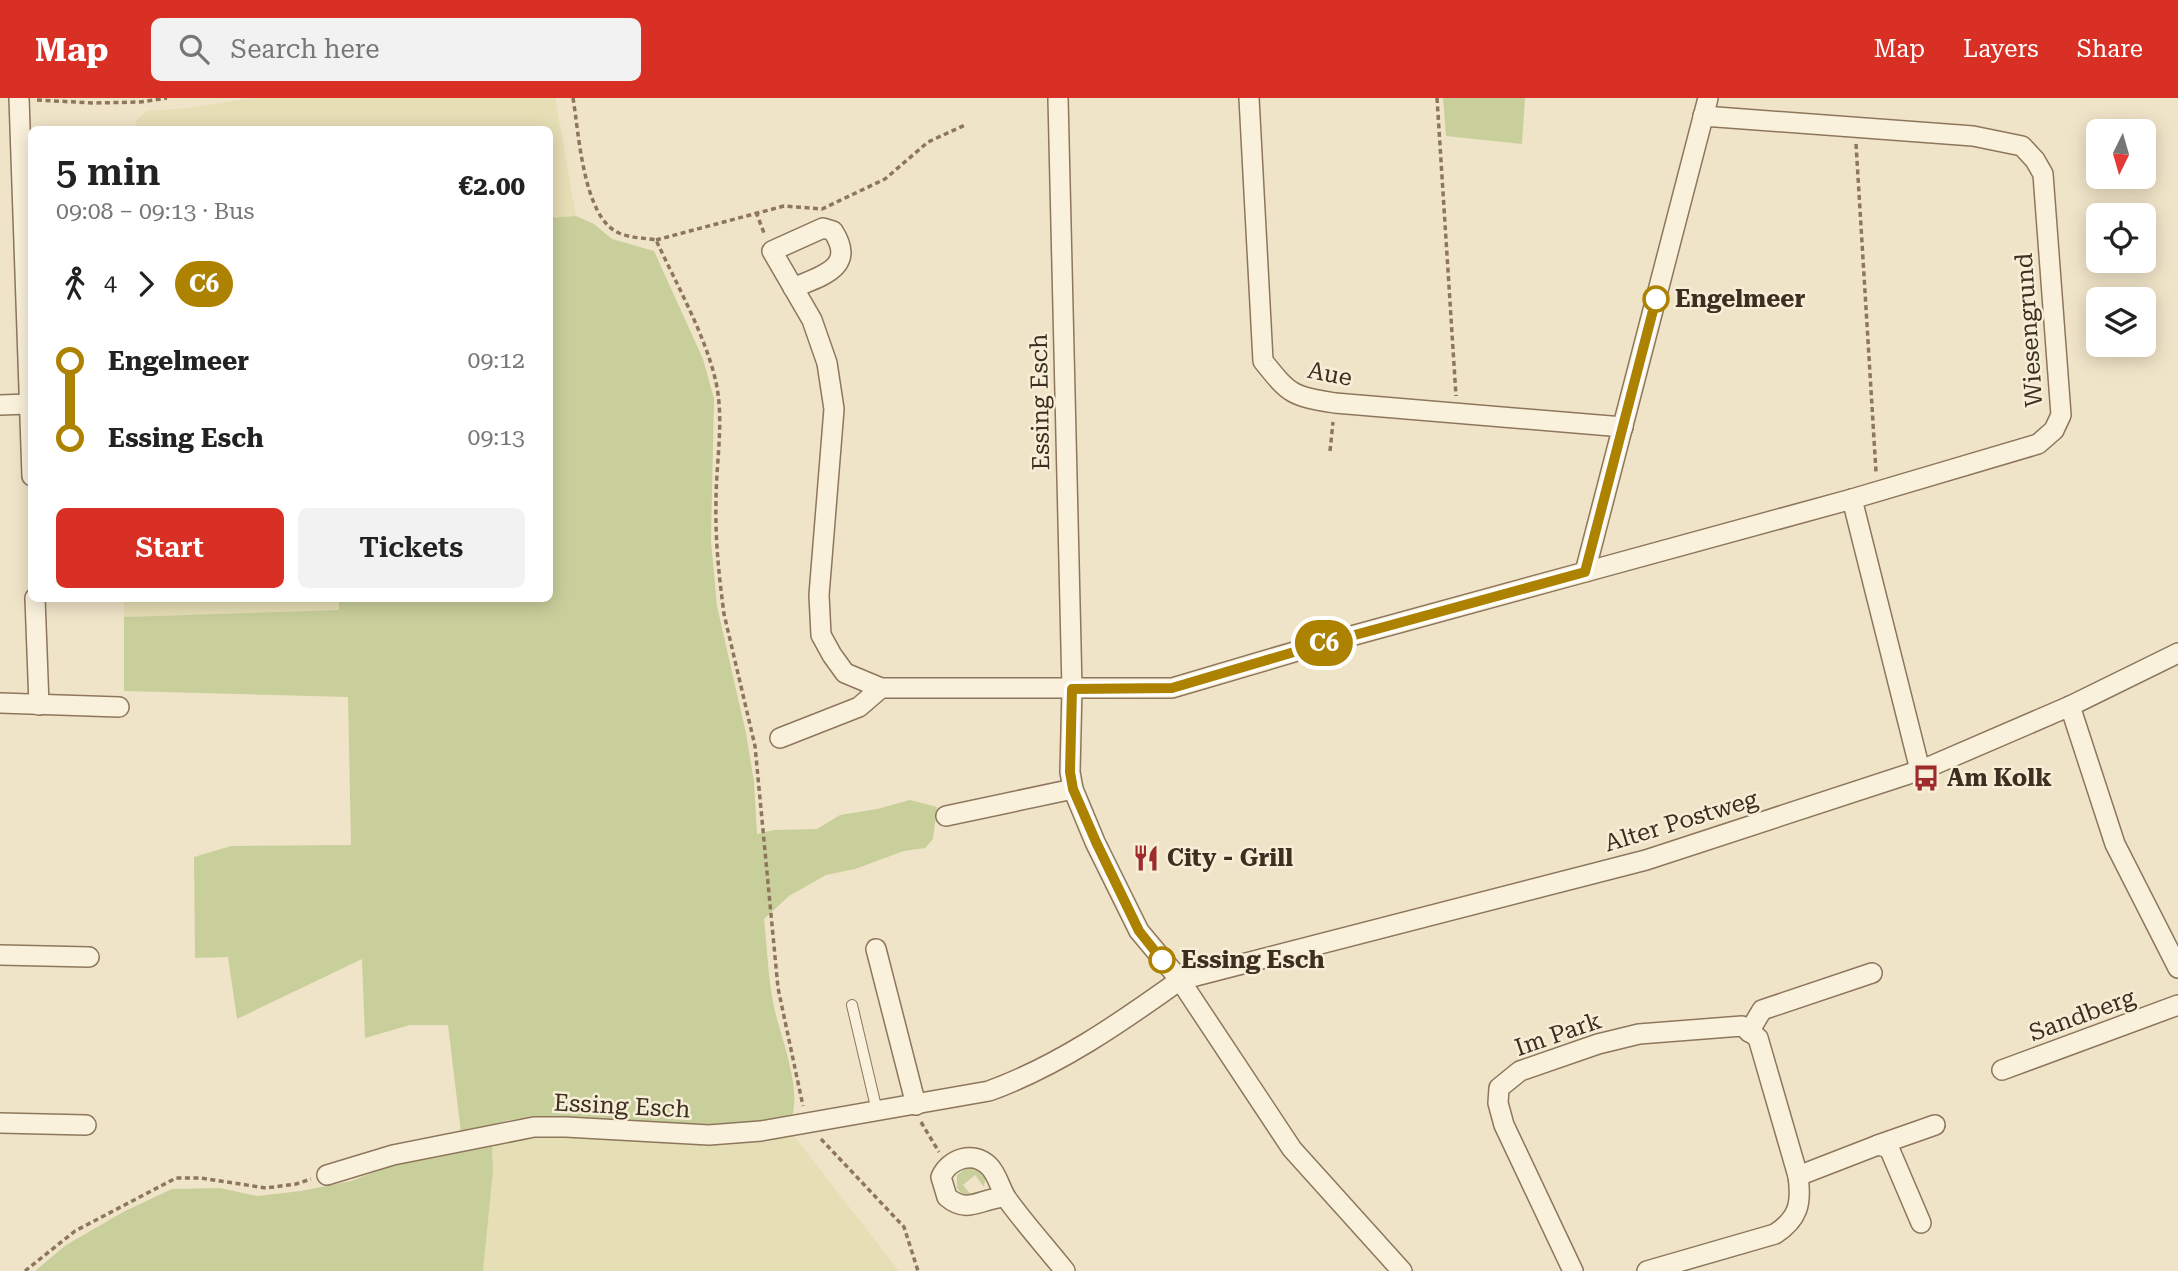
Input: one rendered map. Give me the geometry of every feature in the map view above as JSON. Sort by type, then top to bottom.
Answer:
[{"type":"street","name":"Essing Esch","points":[[1058,98],[1072,689],[1070,772],[1073,789],[1139,931],[1180,980],[1292,1149],[1402,1271]]},
{"type":"street","name":"Aue","points":[[1249,98],[1263,361],[1283,386],[1300,397],[1335,403],[1623,427]]},
{"type":"street","points":[[19,99],[28,374]]},
{"type":"street","points":[[793,288],[815,329],[827,363],[834,409],[819,595],[821,635],[845,673],[881,688],[1172,688],[1585,572],[1706,107]]},
{"type":"street","name":"Wiesengrund","points":[[1585,572],[1852,499],[2038,443],[2054,429],[2061,415],[2043,174],[2022,146],[1973,136],[1855,127],[1706,107]]},
{"type":"street","points":[[0,405],[28,404]]},
{"type":"street","points":[[1852,499],[1920,770]]},
{"type":"street","points":[[35,602],[38,705]]},
{"type":"street","name":"Alter Postweg","points":[[1180,980],[1646,860],[1920,770],[2070,706],[2178,653]]},
{"type":"street","points":[[780,737],[859,707],[881,688]]},
{"type":"street","points":[[0,703],[119,707]]},
{"type":"street","points":[[2070,706],[2115,844],[2172,942],[2178,968]]},
{"type":"street","points":[[946,816],[1073,789]]},
{"type":"street","points":[[876,949],[916,1105]]},
{"type":"street","points":[[0,955],[89,957]]},
{"type":"street","points":[[1647,1271],[1684,1266],[1775,1234],[1789,1225],[1797,1211],[1800,1190],[1798,1176],[1758,1038],[1749,1032],[1762,1010],[1872,973]]},
{"type":"street","name":"Essing Esch","points":[[327,1175],[393,1155],[534,1127],[709,1135],[761,1131],[989,1091],[1022,1079],[1128,1017],[1180,980]]},
{"type":"street","name":"Sandberg","points":[[2002,1070],[2178,1005]]},
{"type":"street","name":"Im Park","points":[[1573,1271],[1504,1125],[1498,1103],[1499,1088],[1520,1071],[1598,1044],[1639,1034],[1723,1026],[1742,1026],[1749,1032]]},
{"type":"street","points":[[0,1123],[86,1125]]},
{"type":"street","points":[[1798,1176],[1935,1125]]},
{"type":"street","points":[[1878,1145],[1888,1148],[1921,1223]]},
{"type":"street","points":[[1005,1197],[962,1206],[947,1197],[941,1177],[951,1163],[969,1157],[989,1166],[1005,1197],[1065,1271]]},
{"type":"lane","points":[[852,1005],[877,1111]]},
{"type":"path","points":[[19,99],[93,103],[140,102],[167,98]]},
{"type":"path","points":[[573,98],[590,198],[602,220],[618,233],[656,240],[784,206],[822,209],[885,179],[928,142],[965,125]]},
{"type":"path","points":[[1437,98],[1457,412]]},
{"type":"path","points":[[1855,127],[1877,491]]},
{"type":"path","points":[[656,240],[708,355],[720,408],[716,543],[724,614],[755,746],[778,988],[806,1124],[904,1227],[918,1271]]},
{"type":"path","points":[[1330,451],[1335,403]]},
{"type":"path","points":[[916,1105],[919,1118],[940,1153],[951,1163]]},
{"type":"path","points":[[25,1271],[75,1231],[176,1178],[201,1178],[266,1188],[296,1184],[327,1175]]},
{"type":"shaded area","points":[[251,98],[555,98],[576,216],[553,218],[553,126],[135,126],[136,121],[147,111],[190,108]]},
{"type":"shaded area","points":[[124,602],[339,602],[340,610],[124,617]]},
{"type":"shaded area","points":[[548,1132],[682,1142],[793,1135],[899,1271],[483,1271],[493,1171],[492,1144]]},
{"type":"green space","points":[[1443,98],[1525,98],[1522,144],[1446,136]]},
{"type":"green space","points":[[576,216],[594,224],[612,239],[654,251],[703,359],[714,399],[711,541],[717,606],[746,733],[754,782],[757,834],[774,830],[817,829],[840,815],[910,800],[937,807],[933,839],[925,848],[904,851],[855,869],[826,875],[789,896],[764,919],[773,1002],[792,1077],[794,1107],[791,1120],[731,1130],[545,1118],[509,1120],[461,1133],[448,1025],[410,1025],[365,1038],[362,959],[237,1019],[228,957],[195,958],[194,857],[231,846],[351,845],[348,697],[124,691],[124,617],[339,610],[339,602],[553,602],[553,218]]},
{"type":"green space","points":[[492,1144],[493,1171],[483,1271],[35,1271],[66,1245],[125,1211],[172,1189],[220,1188],[257,1196],[301,1191],[351,1181],[399,1163]]},
{"type":"green space","points":[[974,1167],[986,1175],[984,1187],[975,1175],[963,1185],[972,1196],[962,1194],[957,1188],[957,1175]]},
{"type":"bus line","name":"C6","points":[[1162,960],[1139,931],[1073,789],[1070,772],[1072,689],[1172,688],[1585,572],[1656,299]]},
{"type":"place","name":"Engelmeer","points":[[1656,299]]},
{"type":"place","name":"Am Kolk","points":[[1926,778]]},
{"type":"place","name":"City - Grill","points":[[1146,858]]},
{"type":"place","name":"Essing Esch","points":[[1162,960]]}]
